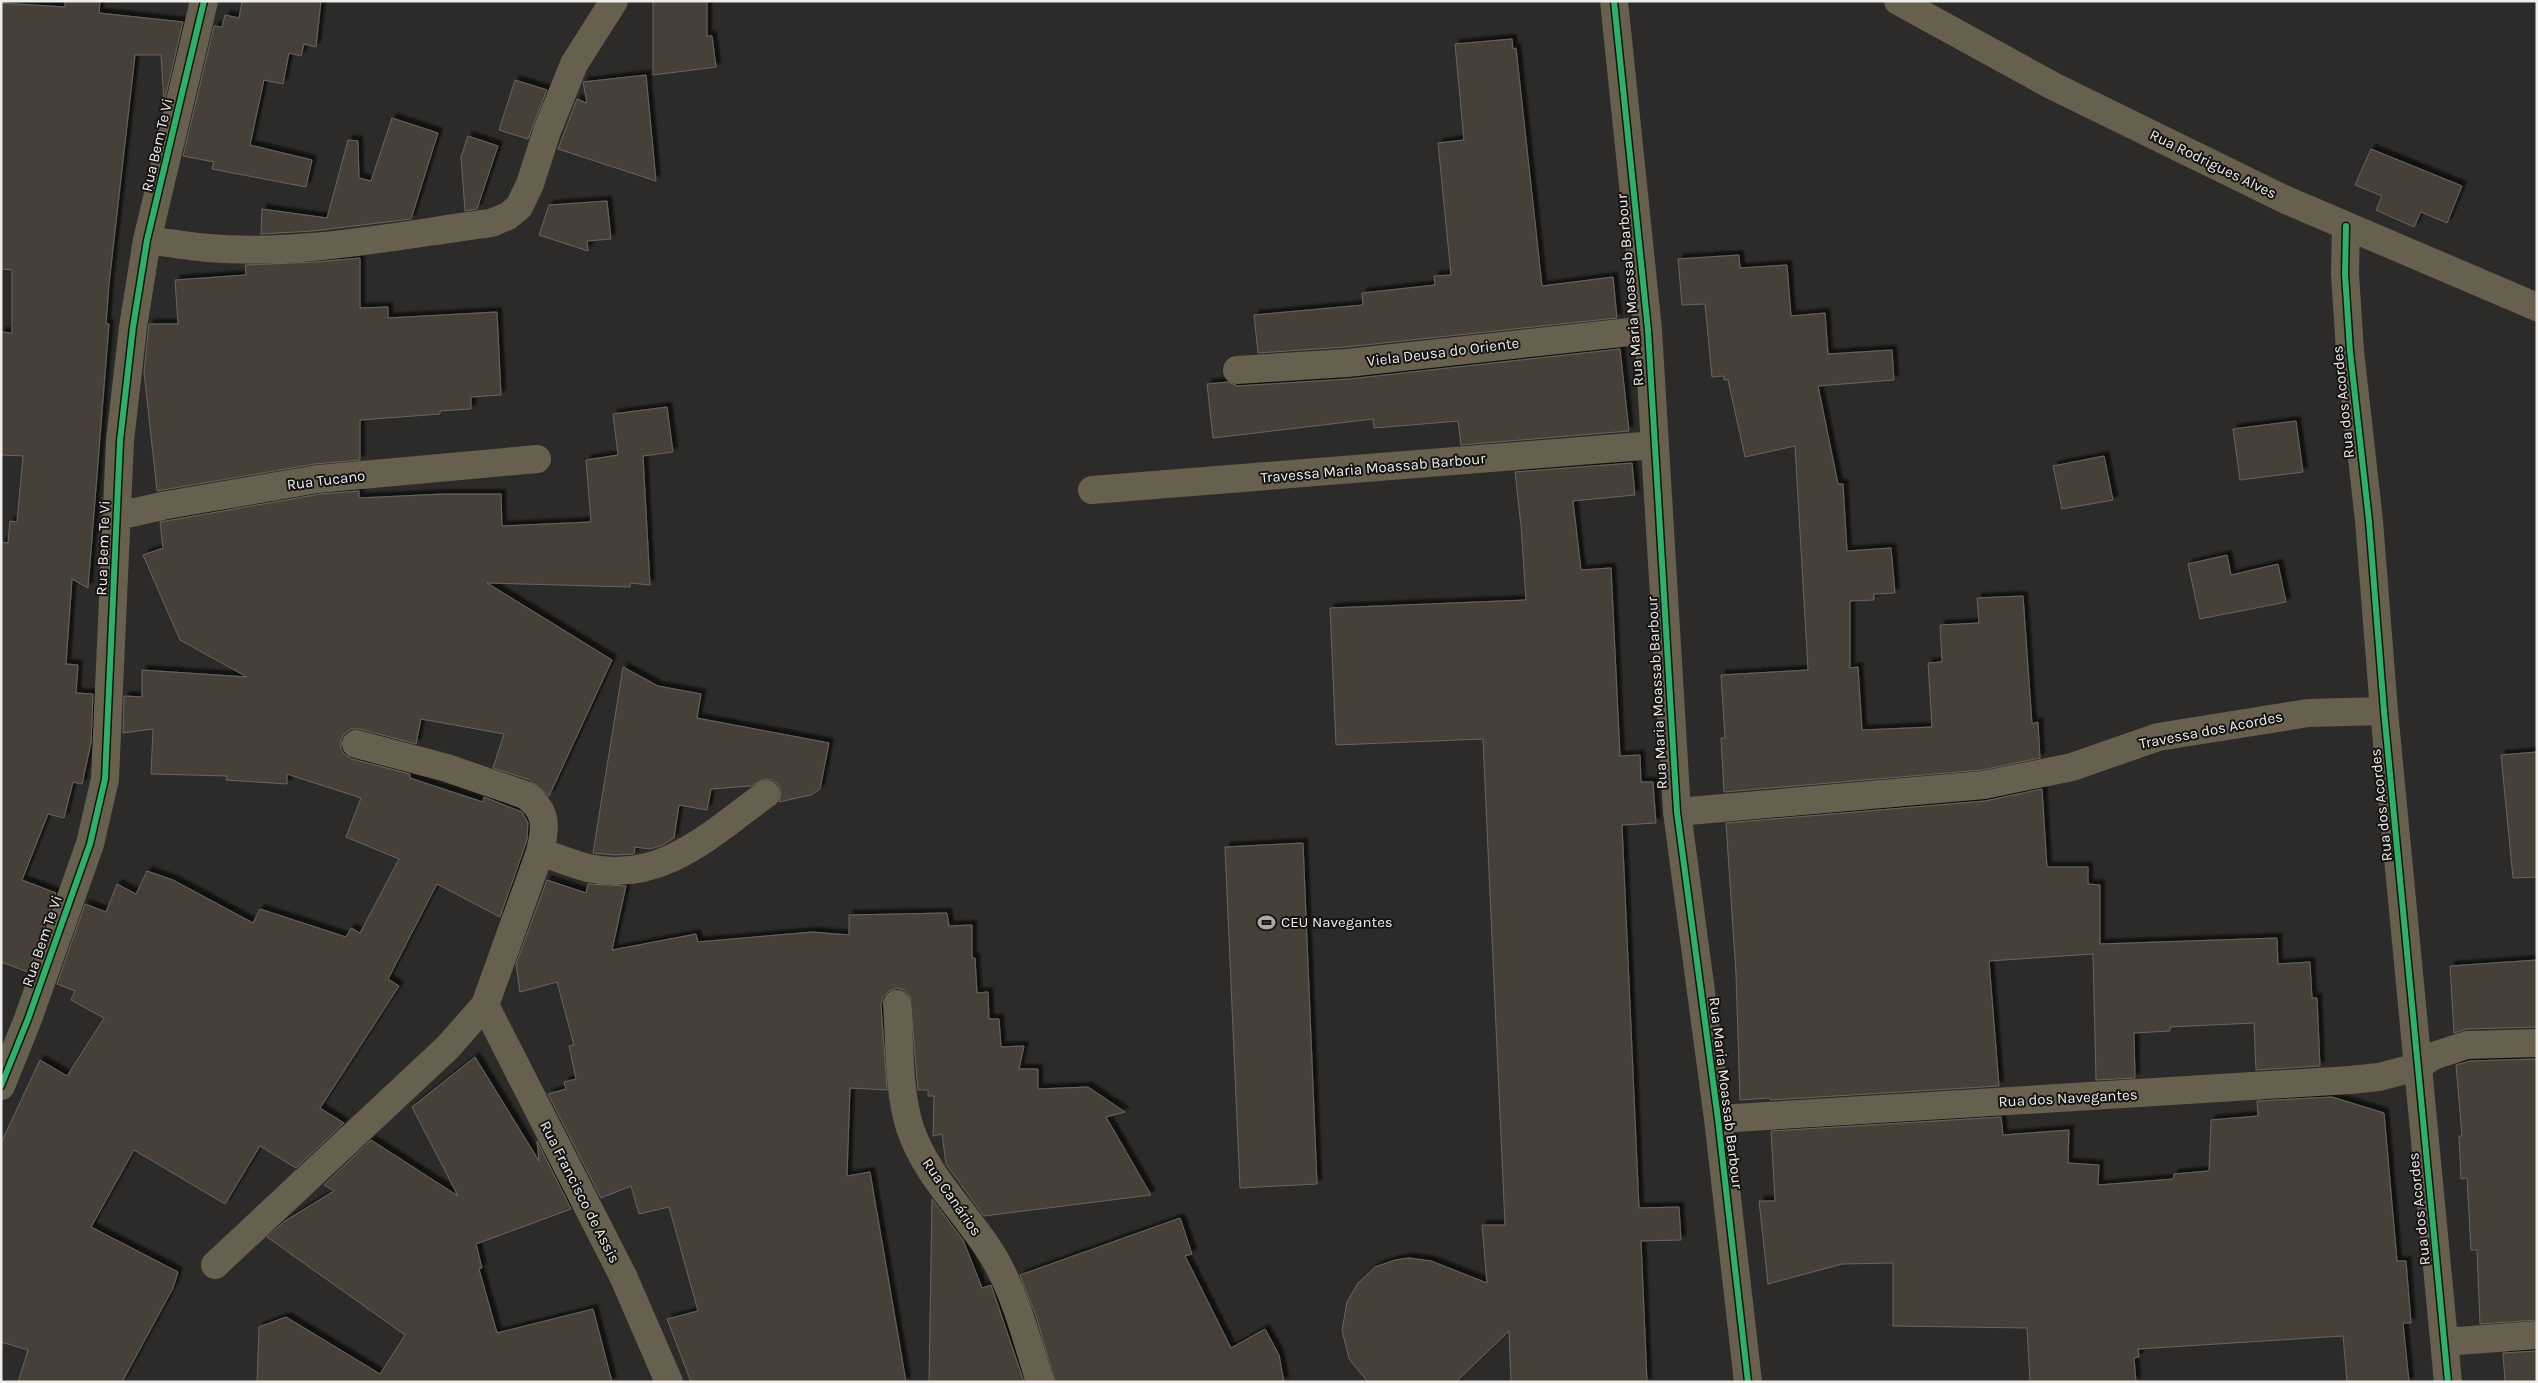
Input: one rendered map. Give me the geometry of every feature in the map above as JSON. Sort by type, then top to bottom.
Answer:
[{"type":"street","name":"Rua Bem Te Vi","points":[[1,1086],[28,1019],[90,844],[105,779],[120,441],[134,327],[148,240],[204,1]]},
{"type":"street","points":[[148,240],[209,248],[268,248],[336,244],[491,222],[508,216],[518,207],[530,184],[547,132],[574,64],[614,1]]},
{"type":"street","name":"Rua Maria Moassab Barbour","points":[[1614,1],[1648,330],[1677,812],[1718,1119],[1748,1382]]},
{"type":"street","name":"Rua Rodrigues Alves","points":[[1898,1],[2054,86],[2286,200],[2537,307]]},
{"type":"street","name":"Rua dos Acordes","points":[[2346,226],[2345,274],[2350,351],[2369,521],[2384,710],[2399,852],[2417,1067],[2446,1342],[2448,1382]]},
{"type":"street","name":"Viela Deusa do Oriente","points":[[1237,370],[1347,363],[1648,330]]},
{"type":"street","name":"Travessa Maria Moassab Barbour","points":[[1092,490],[1655,445]]},
{"type":"street","name":"Rua Tucano","points":[[117,516],[166,505],[318,479],[537,459]]},
{"type":"street","name":"Travessa dos Acordes","points":[[1677,812],[1984,785],[2072,767],[2158,737],[2308,713],[2384,710]]},
{"type":"street","points":[[215,1265],[448,1047],[485,1005],[540,852],[544,827],[543,814],[537,803],[526,795],[447,768],[356,744]]},
{"type":"street","points":[[540,852],[588,868],[637,871],[660,864],[684,853],[766,794]]},
{"type":"street","name":"Rua Canários","points":[[896,1004],[904,1092],[910,1127],[919,1150],[936,1178],[995,1260],[1013,1294],[1040,1382]]},
{"type":"street","name":"Rua Francisco de Assis","points":[[485,1005],[623,1276],[669,1382]]},
{"type":"street","name":"Rua dos Navegantes","points":[[1718,1119],[2350,1080],[2379,1077],[2417,1067],[2433,1056],[2467,1045],[2537,1043]]},
{"type":"street","points":[[2446,1342],[2537,1335]]},
{"type":"building","points":[[65,1],[100,1],[99,13],[183,22],[164,103],[161,55],[135,55],[109,284],[106,324],[109,324],[88,588],[72,579],[66,664],[78,665],[76,693],[93,694],[91,743],[82,784],[73,782],[64,818],[48,814],[22,880],[56,893],[28,972],[1,962],[1,542],[8,543],[10,521],[17,522],[23,456],[1,455],[1,332],[12,333],[12,270],[1,269],[1,3],[65,7]]},
{"type":"building","points":[[242,1],[321,1],[316,47],[304,44],[301,56],[289,53],[283,84],[264,80],[250,145],[312,160],[306,187],[212,169],[214,162],[183,156],[214,26],[222,27],[225,15],[239,18]]},
{"type":"building","points":[[653,1],[707,1],[707,36],[712,36],[716,67],[653,75]]},
{"type":"building","points":[[1512,39],[1513,49],[1516,48],[1542,286],[1613,277],[1617,318],[1346,347],[1258,353],[1254,315],[1363,305],[1362,293],[1435,285],[1434,276],[1451,275],[1438,143],[1464,140],[1455,44]]},
{"type":"building","points":[[646,75],[656,181],[558,149],[577,99],[587,103],[583,82]]},
{"type":"building","points":[[515,80],[547,90],[528,139],[499,130]]},
{"type":"building","points":[[392,118],[438,133],[411,219],[313,231],[261,234],[262,209],[327,218],[348,140],[358,141],[359,178],[371,181]]},
{"type":"building","points":[[468,136],[498,146],[477,209],[465,211],[461,157]]},
{"type":"building","points":[[2371,149],[2462,186],[2447,223],[2421,212],[2414,227],[2376,210],[2382,196],[2355,185]]},
{"type":"building","points":[[607,201],[611,239],[587,241],[588,251],[539,235],[549,205]]},
{"type":"building","points":[[1739,255],[1740,268],[1787,265],[1791,316],[1825,313],[1828,354],[1892,350],[1894,380],[1818,386],[1838,484],[1843,484],[1847,551],[1891,548],[1895,593],[1874,594],[1874,600],[1850,601],[1850,668],[1858,667],[1862,730],[1932,727],[1928,663],[1942,662],[1940,625],[1979,623],[1977,598],[2023,596],[2032,724],[2038,722],[2040,758],[1982,770],[1724,792],[1721,738],[1725,738],[1721,675],[1808,670],[1795,446],[1745,457],[1728,380],[1724,380],[1724,376],[1712,377],[1705,304],[1682,305],[1678,259]]},
{"type":"building","points":[[360,258],[360,308],[388,307],[388,318],[497,312],[501,395],[471,397],[471,409],[440,411],[440,414],[360,420],[360,460],[315,464],[157,491],[144,372],[149,324],[178,324],[175,280],[246,275],[245,265]]},
{"type":"building","points":[[1620,349],[1629,431],[1461,445],[1458,421],[1374,428],[1373,419],[1213,438],[1207,384],[1228,382],[1238,386],[1349,379]]},
{"type":"building","points":[[667,407],[673,452],[643,456],[650,585],[630,583],[630,587],[487,583],[612,660],[549,796],[530,780],[493,768],[504,734],[421,719],[416,744],[360,729],[351,729],[345,733],[341,740],[341,749],[345,755],[352,759],[410,774],[410,778],[483,802],[484,797],[522,812],[528,823],[527,840],[500,917],[437,884],[388,979],[399,986],[320,1108],[344,1123],[296,1168],[260,1146],[225,1204],[134,1150],[91,1227],[178,1272],[173,1288],[122,1382],[18,1382],[28,1350],[1,1342],[1,1143],[40,1060],[67,1076],[104,1018],[71,1000],[75,991],[57,984],[85,904],[106,912],[117,884],[136,894],[147,871],[173,880],[253,923],[260,909],[346,937],[351,928],[360,933],[399,859],[346,837],[361,798],[287,774],[287,784],[226,780],[227,776],[151,774],[153,729],[123,733],[124,696],[142,697],[142,670],[247,677],[180,640],[143,555],[163,548],[160,522],[320,494],[359,491],[359,498],[443,494],[501,494],[502,526],[591,522],[586,460],[618,455],[613,414]]},
{"type":"building","points":[[2296,421],[2303,472],[2240,480],[2233,429]]},
{"type":"building","points":[[2104,456],[2113,500],[2062,509],[2053,466]]},
{"type":"building","points":[[1632,463],[1635,495],[1573,501],[1581,570],[1611,568],[1620,756],[1640,755],[1641,782],[1653,782],[1656,823],[1622,825],[1639,1208],[1679,1207],[1681,1240],[1641,1241],[1647,1382],[1511,1382],[1509,1331],[1456,1382],[1368,1382],[1349,1359],[1342,1330],[1347,1302],[1358,1283],[1375,1267],[1395,1260],[1409,1258],[1431,1261],[1487,1283],[1482,1225],[1505,1225],[1483,739],[1336,745],[1330,608],[1526,600],[1515,472]]},
{"type":"building","points":[[2227,555],[2231,575],[2278,564],[2286,602],[2200,619],[2188,564]]},
{"type":"building","points":[[623,667],[658,686],[701,694],[697,718],[829,743],[820,789],[811,795],[779,802],[781,792],[778,784],[772,780],[764,779],[751,786],[711,789],[707,810],[679,805],[674,838],[663,845],[650,849],[635,847],[634,854],[593,853]]},
{"type":"building","points":[[2537,752],[2537,877],[2513,878],[2501,755]]},
{"type":"building","points":[[2042,789],[2047,867],[2088,867],[2088,884],[2100,885],[2100,944],[2277,938],[2278,964],[2310,962],[2312,998],[2317,998],[2320,1066],[2256,1070],[2254,1023],[2170,1027],[2170,1031],[2134,1033],[2135,1078],[2096,1080],[2093,954],[1989,961],[1999,1086],[1770,1100],[1770,1098],[1740,1100],[1736,974],[1726,823],[1985,801]]},
{"type":"building","points":[[1303,843],[1317,1184],[1240,1188],[1225,847]]},
{"type":"building","points":[[547,880],[586,893],[588,884],[626,886],[612,950],[696,934],[698,942],[812,932],[849,935],[849,915],[947,913],[949,926],[972,925],[972,958],[975,958],[977,993],[988,992],[989,1019],[999,1019],[1001,1047],[1024,1046],[1019,1069],[1038,1069],[1038,1089],[1088,1087],[1125,1112],[1106,1117],[1151,1195],[984,1216],[946,1164],[942,1134],[933,1136],[934,1096],[928,1096],[928,1090],[918,1090],[910,996],[904,990],[897,988],[889,991],[883,997],[881,1005],[887,1090],[850,1088],[847,1176],[870,1172],[906,1382],[691,1382],[667,1319],[698,1311],[669,1207],[639,1214],[631,1186],[601,1198],[548,1094],[566,1089],[564,1082],[576,1079],[569,1046],[574,1045],[557,982],[520,992],[516,964]]},
{"type":"building","points":[[2537,960],[2537,1027],[2467,1029],[2454,1033],[2450,966]]},
{"type":"building","points":[[475,1057],[539,1161],[537,1141],[571,1209],[476,1244],[482,1268],[479,1269],[497,1333],[593,1309],[612,1382],[257,1382],[259,1327],[286,1317],[380,1374],[405,1335],[267,1237],[285,1221],[334,1191],[324,1185],[371,1140],[458,1196],[412,1107]]},
{"type":"building","points":[[2537,1059],[2537,1320],[2480,1324],[2477,1250],[2471,1250],[2467,1178],[2461,1179],[2459,1136],[2462,1136],[2456,1065],[2470,1061]]},
{"type":"building","points":[[2332,1097],[2384,1113],[2397,1261],[2406,1261],[2411,1323],[2403,1323],[2409,1382],[2347,1382],[2343,1336],[2138,1349],[2139,1357],[2134,1358],[2136,1382],[2030,1382],[2027,1328],[1893,1326],[1893,1263],[1842,1264],[1768,1284],[1759,1201],[1775,1201],[1771,1131],[2001,1117],[2003,1135],[2069,1130],[2068,1163],[2099,1165],[2098,1185],[2173,1179],[2174,1174],[2209,1171],[2211,1120],[2258,1116],[2257,1101]]},
{"type":"building","points":[[932,1199],[963,1240],[982,1288],[991,1285],[1024,1382],[929,1382]]},
{"type":"building","points":[[1180,1218],[1192,1254],[1185,1256],[1231,1348],[1265,1329],[1279,1355],[1284,1382],[1055,1382],[1036,1316],[1020,1275]]},
{"type":"building","points":[[2537,1351],[2537,1382],[2505,1382],[2503,1353]]},
{"type":"cycle path","points":[[1,1086],[28,1019],[90,844],[105,779],[120,441],[133,327],[147,240],[204,1]]},
{"type":"cycle path","points":[[1614,1],[1648,330],[1677,812],[1718,1119],[1748,1382]]},
{"type":"cycle path","points":[[2346,226],[2345,274],[2350,351],[2369,521],[2384,711],[2448,1382]]},
{"type":"place","name":"CEU Navegantes","points":[[1267,922]]}]
